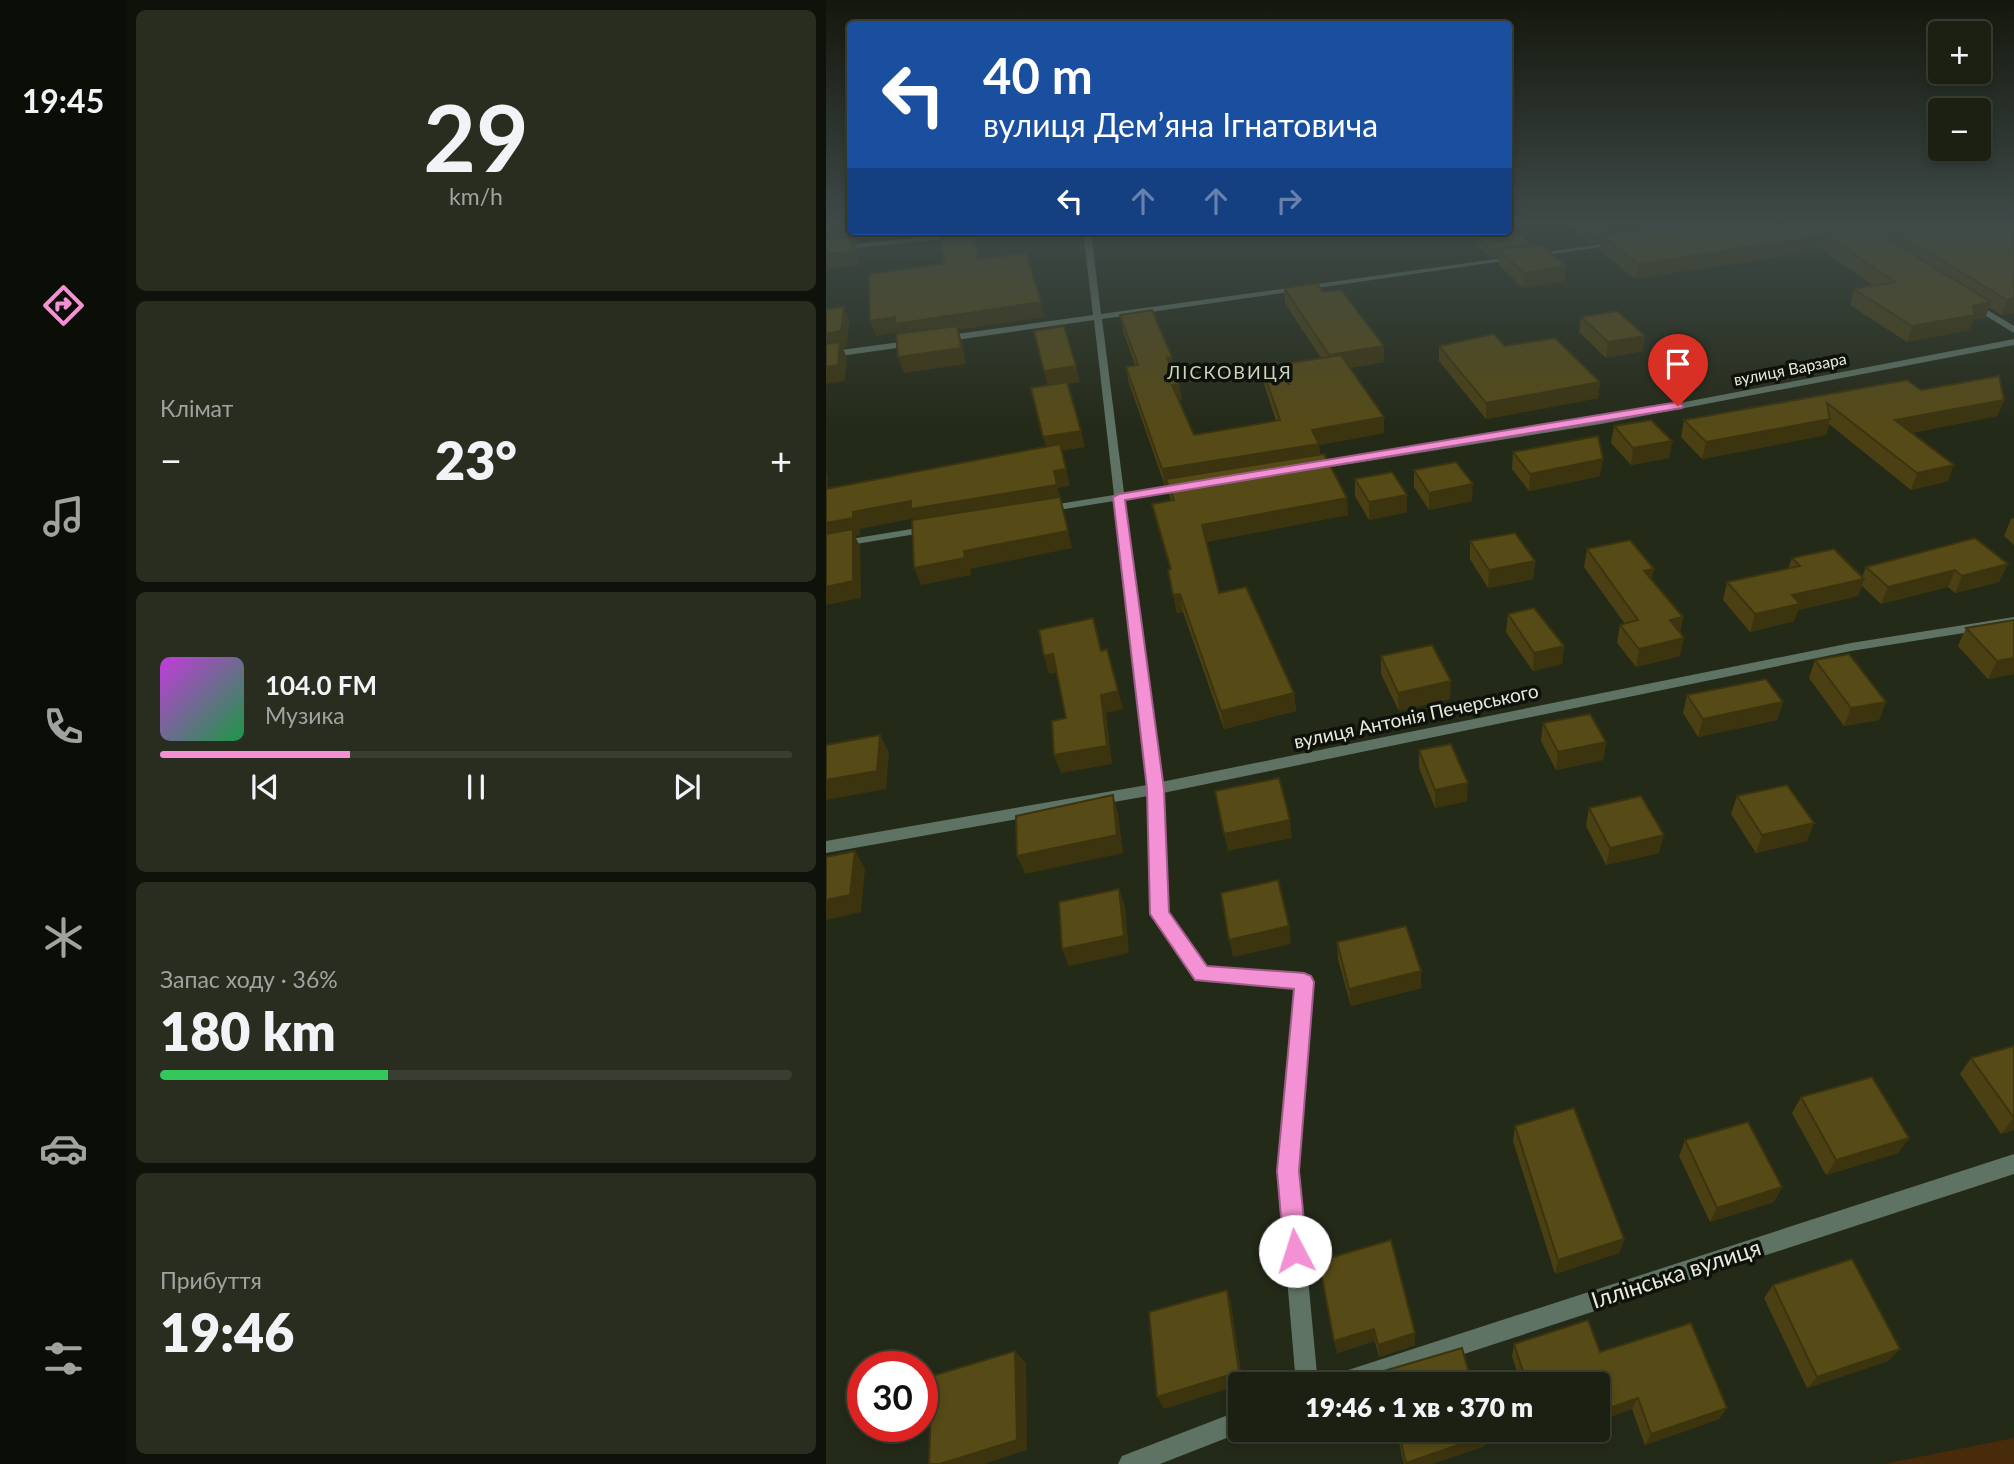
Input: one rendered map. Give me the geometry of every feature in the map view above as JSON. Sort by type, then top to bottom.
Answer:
[{"type":"street","points":[[1093,292],[1155,789],[1159,914],[1202,974],[1304,982],[1288,1171],[1306,1372]]},
{"type":"street","points":[[934,340],[1273,292]]},
{"type":"street","points":[[1958,295],[2014,330]]},
{"type":"street","points":[[826,355],[920,342]]},
{"type":"street","name":"вулиця Варзара","points":[[1306,468],[1601,421],[2014,342]]},
{"type":"street","points":[[1039,511],[1199,485]]},
{"type":"street","points":[[826,546],[946,526]]},
{"type":"street","name":"вулиця Антонія Печерського","points":[[826,847],[1155,789],[1851,647],[2014,621]]},
{"type":"street","name":"Іллінська вулиця","points":[[1376,1372],[2014,1164]]},
{"type":"street","points":[[1130,1464],[1228,1426]]},
{"type":"shaded area","points":[[2014,1438],[2014,1464],[1884,1464]]},
{"type":"building","points":[[869,292],[1038,292],[1041,302],[895,324],[895,317],[870,321]]},
{"type":"building","points":[[1287,292],[1343,292],[1384,346],[1329,355]]},
{"type":"building","points":[[1859,292],[1975,292],[1991,302],[1973,306],[1975,315],[1912,326]]},
{"type":"building","points":[[1994,292],[2014,292],[2014,298],[2007,300]]},
{"type":"building","points":[[844,307],[841,331],[826,334],[826,309]]},
{"type":"building","points":[[1152,310],[1172,357],[1167,358],[1179,384],[1172,385],[1194,435],[1280,420],[1262,368],[1276,362],[1289,384],[1278,365],[1341,355],[1384,417],[1312,430],[1319,444],[1162,469],[1126,367],[1138,365],[1120,315]]},
{"type":"building","points":[[1617,311],[1645,336],[1608,342],[1581,317]]},
{"type":"building","points":[[957,326],[961,348],[898,357],[896,334]]},
{"type":"building","points":[[1064,326],[1076,366],[1044,371],[1034,331]]},
{"type":"building","points":[[1494,334],[1505,346],[1555,338],[1600,382],[1486,403],[1439,346]]},
{"type":"building","points":[[840,342],[838,365],[826,367],[826,344]]},
{"type":"building","points":[[1999,376],[2004,400],[1895,420],[1954,465],[1917,473],[1827,403],[1830,419],[1706,442],[1684,420],[1907,380],[1921,390]]},
{"type":"building","points":[[1067,382],[1081,431],[1043,437],[1031,388]]},
{"type":"building","points":[[1651,420],[1672,441],[1633,448],[1614,426]]},
{"type":"building","points":[[1598,436],[1603,459],[1530,474],[1513,452]]},
{"type":"building","points":[[1060,444],[1066,469],[1054,471],[1057,485],[911,509],[911,501],[853,512],[853,518],[826,523],[826,489]]},
{"type":"building","points":[[1324,454],[1347,498],[1202,525],[1219,593],[1246,587],[1294,693],[1221,711],[1180,594],[1173,595],[1168,570],[1171,569],[1152,504],[1174,500],[1166,479]]},
{"type":"building","points":[[1456,462],[1473,484],[1429,493],[1414,470]]},
{"type":"building","points":[[1392,472],[1407,495],[1369,502],[1355,479]]},
{"type":"building","points":[[1060,497],[1068,531],[964,551],[965,558],[914,568],[912,520]]},
{"type":"building","points":[[853,529],[853,581],[826,587],[826,534]]},
{"type":"building","points":[[1515,533],[1535,561],[1489,570],[1470,541]]},
{"type":"building","points":[[1975,538],[2008,564],[1962,576],[1955,570],[1888,587],[1866,567]]},
{"type":"building","points":[[1630,540],[1654,569],[1644,571],[1683,617],[1670,620],[1684,638],[1639,649],[1620,625],[1638,620],[1587,549]]},
{"type":"building","points":[[1834,549],[1864,579],[1792,595],[1800,604],[1755,614],[1727,582],[1800,566],[1792,558]]},
{"type":"building","points":[[1534,608],[1564,646],[1534,653],[1508,614]]},
{"type":"building","points":[[1093,618],[1101,651],[1107,649],[1118,691],[1101,695],[1107,746],[1054,755],[1052,721],[1066,718],[1053,654],[1044,656],[1039,630]]},
{"type":"building","points":[[2014,620],[2014,658],[1997,661],[1966,628]]},
{"type":"building","points":[[1432,645],[1451,681],[1398,693],[1381,656]]},
{"type":"building","points":[[1849,654],[1886,702],[1851,708],[1815,660]]},
{"type":"building","points":[[1766,679],[1783,702],[1703,719],[1687,695]]},
{"type":"building","points":[[1590,714],[1606,742],[1558,752],[1543,723]]},
{"type":"building","points":[[880,735],[877,771],[826,780],[826,745]]},
{"type":"building","points":[[1451,744],[1468,783],[1435,790],[1419,750]]},
{"type":"building","points":[[1279,778],[1290,820],[1224,834],[1215,791]]},
{"type":"building","points":[[1787,785],[1814,823],[1762,835],[1737,796]]},
{"type":"building","points":[[1113,795],[1117,835],[1017,856],[1016,816]]},
{"type":"building","points":[[1641,796],[1664,835],[1610,848],[1589,808]]},
{"type":"building","points":[[855,851],[850,895],[826,900],[826,857]]},
{"type":"building","points":[[1278,880],[1289,926],[1229,940],[1221,893]]},
{"type":"building","points":[[1119,889],[1124,936],[1062,949],[1059,902]]},
{"type":"building","points":[[1406,926],[1421,971],[1349,989],[1337,942]]},
{"type":"building","points":[[2014,1046],[2014,1118],[1971,1058]]},
{"type":"building","points":[[1872,1077],[1909,1138],[1836,1160],[1801,1097]]},
{"type":"building","points":[[1574,1108],[1624,1239],[1558,1260],[1515,1126]]},
{"type":"building","points":[[1748,1122],[1782,1187],[1717,1208],[1685,1140]]},
{"type":"building","points":[[1391,1240],[1415,1333],[1378,1345],[1374,1329],[1334,1341],[1319,1261]]},
{"type":"building","points":[[1852,1259],[1900,1349],[1817,1377],[1773,1285]]},
{"type":"building","points":[[1227,1290],[1239,1372],[1228,1372],[1228,1375],[1157,1397],[1149,1312]]},
{"type":"building","points":[[1588,1320],[1600,1352],[1691,1323],[1727,1408],[1651,1434],[1638,1398],[1610,1408],[1610,1372],[1523,1372],[1514,1344]]},
{"type":"building","points":[[1462,1348],[1469,1372],[1384,1372]]},
{"type":"building","points":[[1015,1351],[1017,1440],[940,1464],[929,1464],[930,1442],[938,1442],[938,1374]]},
{"type":"building","points":[[1401,1442],[1467,1442],[1406,1463]]},
{"type":"district","name":"ЛІСКОВИЦЯ","points":[[1230,373]]},
{"type":"route","points":[[1295,1251],[1288,1171],[1304,982],[1202,974],[1159,914],[1155,789],[1119,497],[1601,421],[1678,406]]}]
